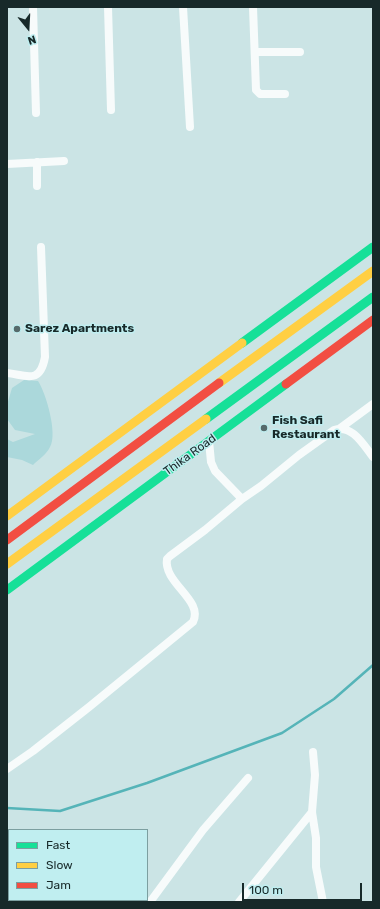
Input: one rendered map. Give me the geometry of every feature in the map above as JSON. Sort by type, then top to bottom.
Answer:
[{"type":"main road","points":[[7,516],[373,246]]},
{"type":"main road","points":[[7,540],[373,272]]},
{"type":"main road","name":"Thika Road","points":[[7,564],[373,297]]},
{"type":"main road","name":"Thika Road","points":[[7,590],[373,320]]},
{"type":"street","points":[[33,7],[36,113]]},
{"type":"street","points":[[108,7],[111,110]]},
{"type":"street","points":[[183,7],[190,127]]},
{"type":"street","points":[[254,7],[256,90],[260,94],[285,94]]},
{"type":"street","points":[[255,52],[300,52]]},
{"type":"street","points":[[7,164],[64,161]]},
{"type":"street","points":[[37,162],[37,186]]},
{"type":"street","points":[[7,373],[24,377],[32,376],[43,368],[45,357],[41,247]]},
{"type":"street","points":[[339,429],[373,404]]},
{"type":"street","points":[[7,769],[33,751],[89,707],[193,622],[196,615],[193,605],[170,574],[167,567],[167,559],[170,556],[299,455],[334,430],[348,430],[373,456]]},
{"type":"street","points":[[209,440],[211,462],[215,471],[242,499]]},
{"type":"street","points":[[313,752],[315,775],[312,812],[316,838],[316,866],[323,902]]},
{"type":"street","points":[[150,902],[204,830],[248,778]]},
{"type":"street","points":[[239,902],[312,812]]},
{"type":"shaded area","points":[[24,380],[38,381],[50,414],[53,433],[49,450],[33,465],[22,460],[7,457],[7,439],[13,442],[35,434],[15,430],[7,419],[7,405],[12,388]]},
{"type":"waterway","points":[[7,808],[60,811],[147,783],[282,733],[334,699],[373,665]]},
{"type":"traffic: fast","points":[[242,343],[373,247]]},
{"type":"traffic: fast","points":[[206,419],[373,297]]},
{"type":"traffic: fast","points":[[7,590],[286,384]]},
{"type":"traffic: slow","points":[[219,383],[373,271]]},
{"type":"traffic: slow","points":[[7,516],[242,343]]},
{"type":"traffic: slow","points":[[7,564],[206,419]]},
{"type":"traffic: jam","points":[[286,384],[373,320]]},
{"type":"traffic: jam","points":[[7,540],[219,383]]},
{"type":"place","name":"Sarez Apartments","points":[[17,329]]},
{"type":"place","name":"Fish Safi Restaurant","points":[[264,428]]}]
